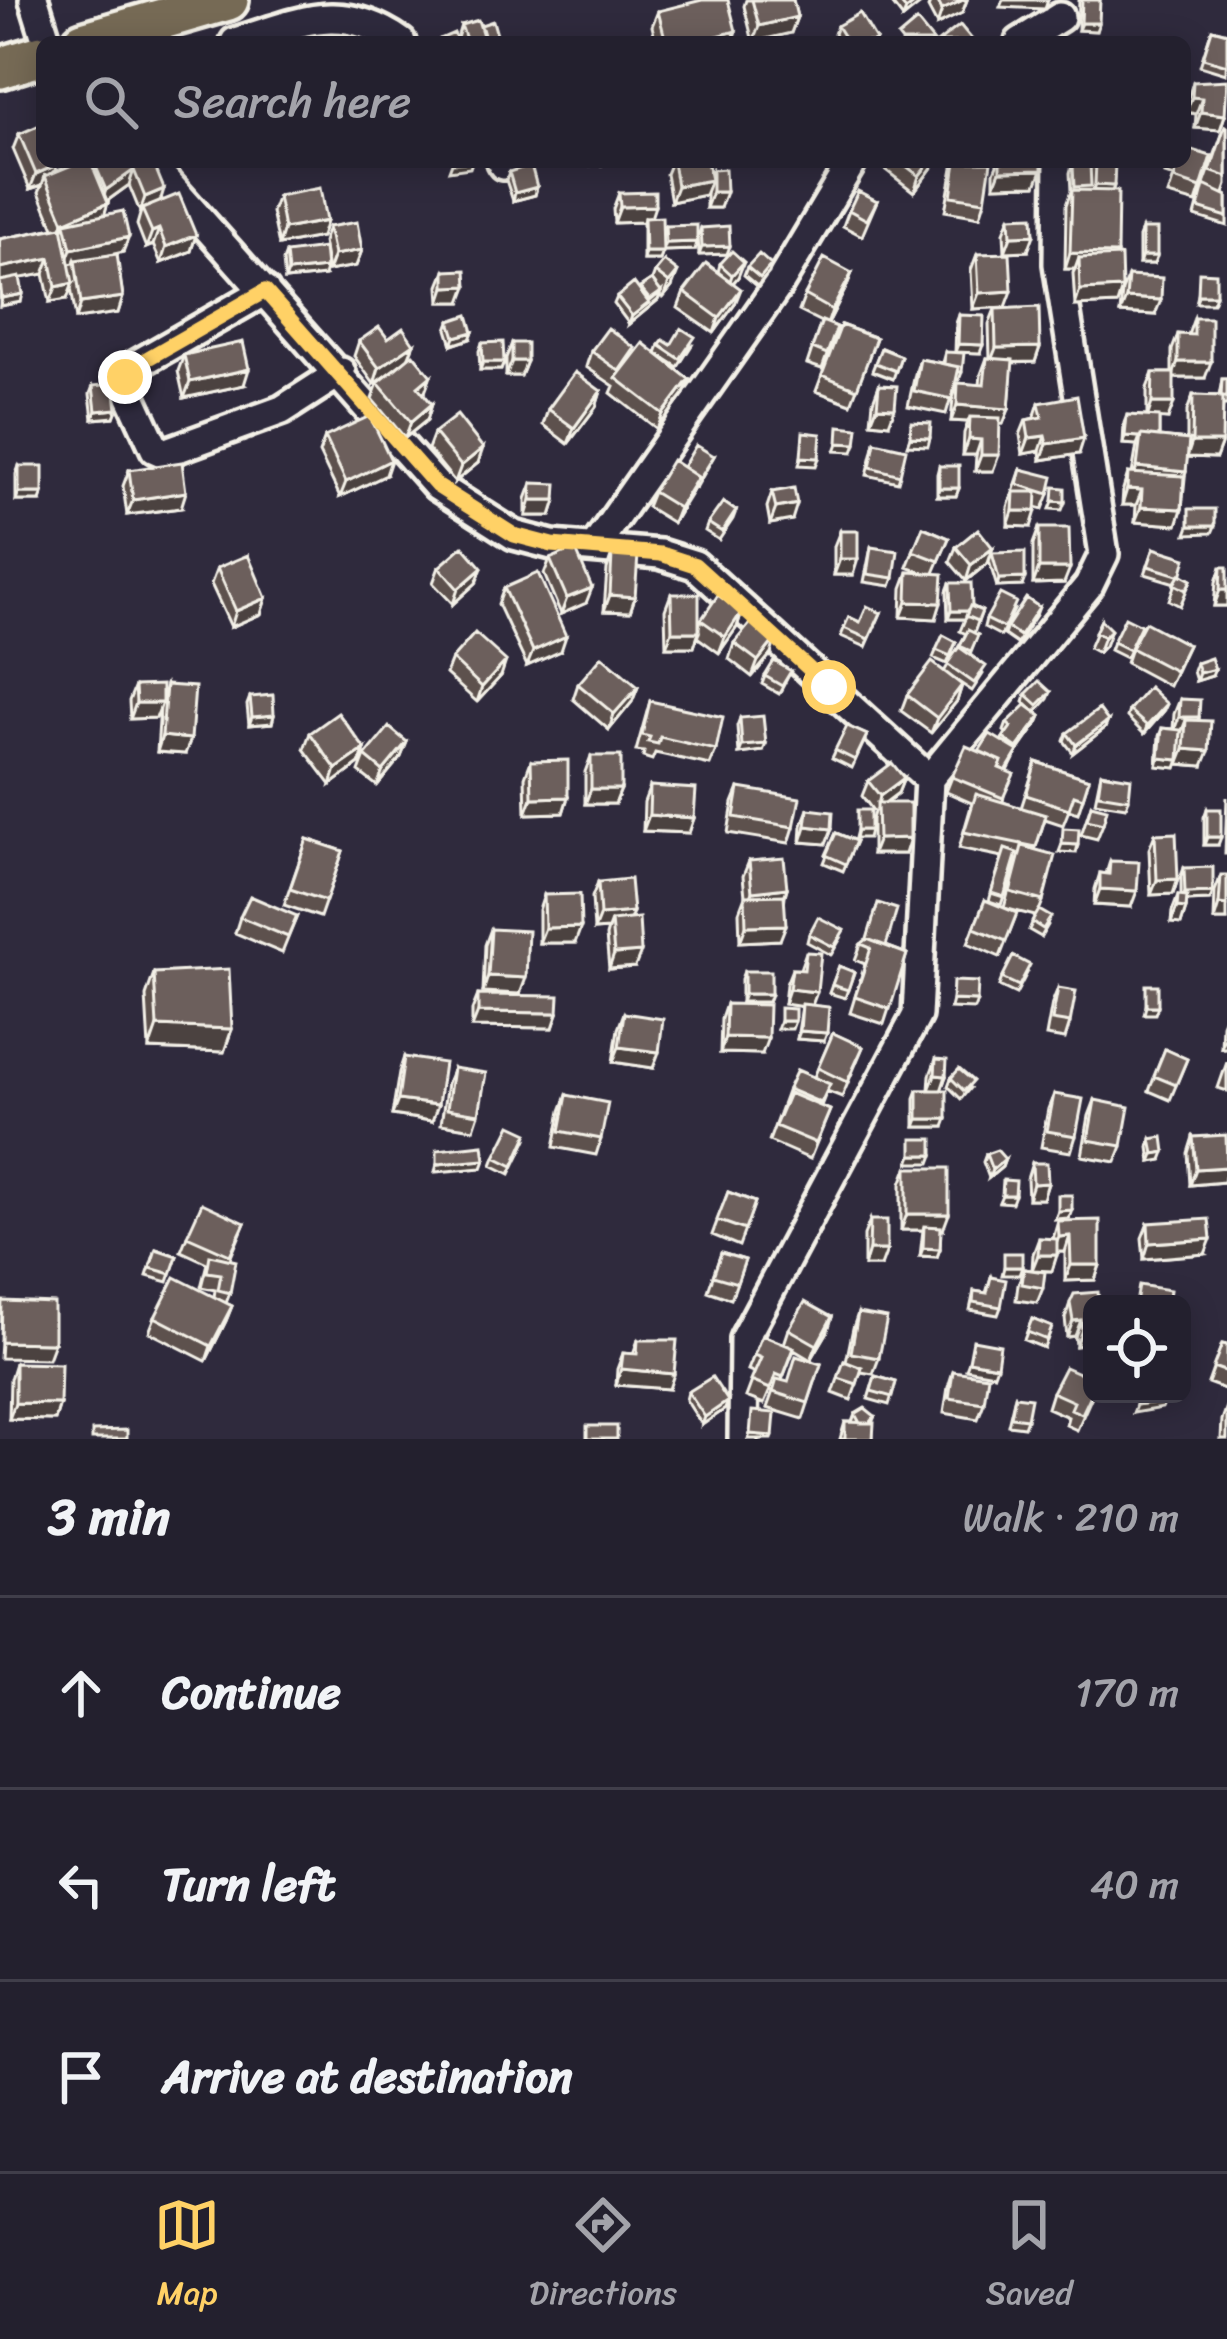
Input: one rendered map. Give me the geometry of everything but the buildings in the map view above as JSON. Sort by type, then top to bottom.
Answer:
[{"type":"highway","points":[[105,36],[228,0]]},
{"type":"highway","points":[[0,68],[36,57]]},
{"type":"street","points":[[34,0],[44,36]]},
{"type":"street","points":[[248,36],[309,9],[362,15],[392,36]]},
{"type":"street","points":[[1031,36],[1060,20]]},
{"type":"street","points":[[154,168],[437,486],[514,535],[552,545],[596,545],[695,565],[929,778]]},
{"type":"street","points":[[596,545],[779,284],[848,168]]},
{"type":"street","points":[[743,1439],[744,1339],[917,1015],[929,778],[1089,585],[1104,554],[1058,264],[1059,168]]},
{"type":"street","points":[[265,291],[129,369],[126,386],[155,449],[164,453],[260,420],[340,372]]},
{"type":"route","points":[[125,377],[129,369],[265,291],[356,388],[437,486],[514,535],[552,545],[596,545],[661,554],[695,565],[829,687]]}]
